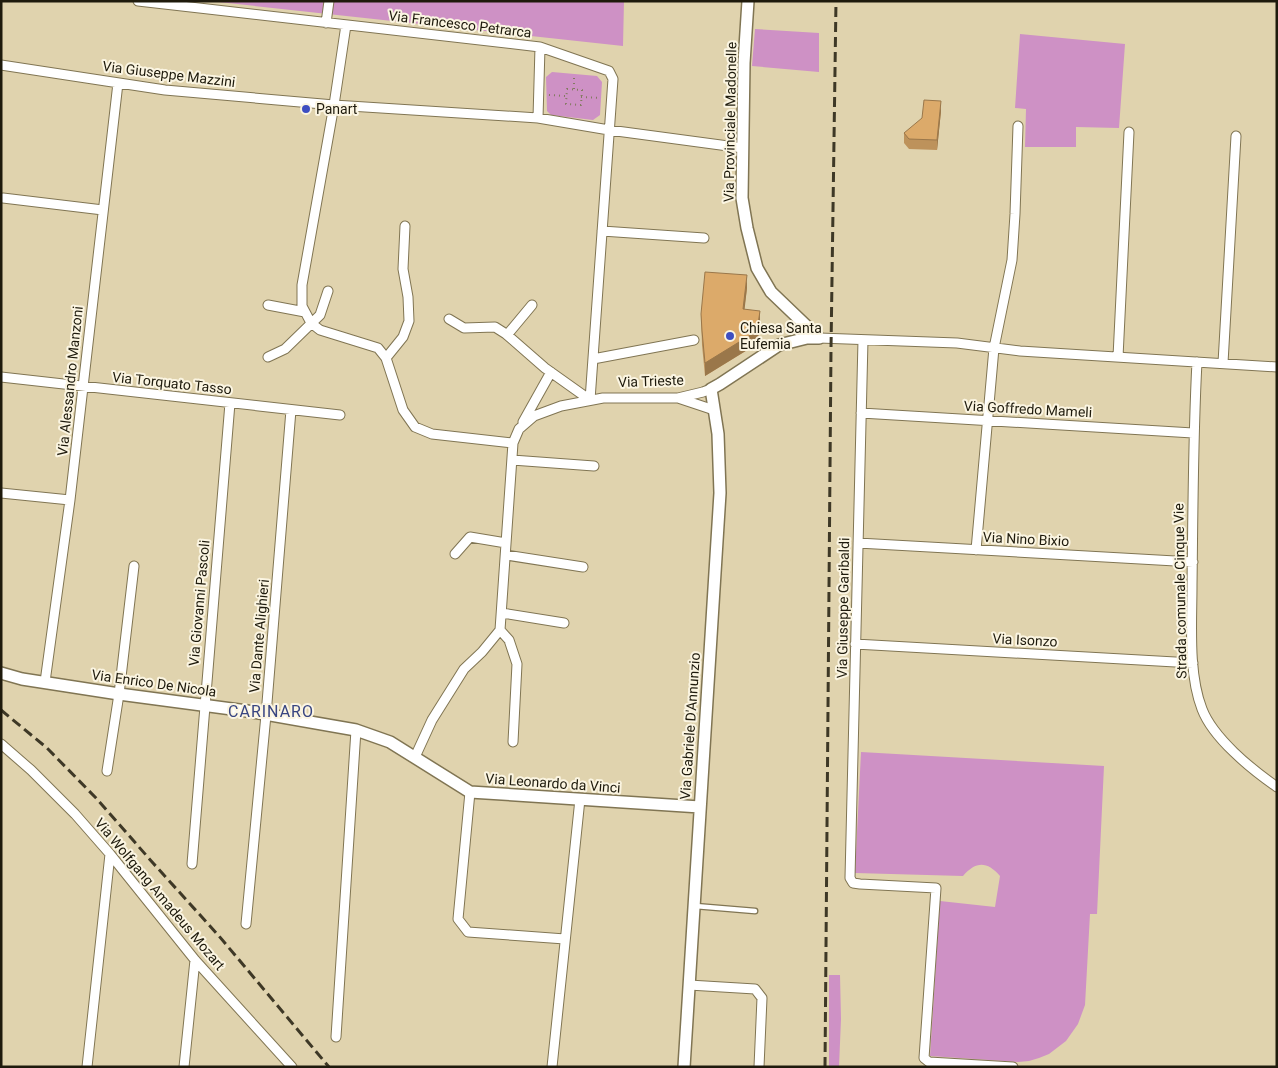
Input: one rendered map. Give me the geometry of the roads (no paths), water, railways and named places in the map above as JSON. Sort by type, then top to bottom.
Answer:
[{"type":"street","name":"Via Francesco Petrarca","points":[[138,1],[540,47],[609,71],[613,79],[590,400]]},
{"type":"street","points":[[326,23],[328,1]]},
{"type":"street","name":"Via Provinciale Madonelle","points":[[748,1],[744,71],[742,198],[746,228],[758,268],[772,292],[819,338]]},
{"type":"street","points":[[346,25],[334,105],[302,285],[302,306],[311,323],[320,330],[378,348],[386,358],[403,410],[416,427],[432,434],[513,443]]},
{"type":"street","points":[[538,118],[540,47]]},
{"type":"street","name":"Via Giuseppe Mazzini","points":[[1,65],[165,90],[334,105],[538,118],[609,130],[743,148]]},
{"type":"street","name":"Via Alessandro Manzoni","points":[[45,682],[70,500],[118,83]]},
{"type":"street","points":[[976,550],[994,348],[1012,260],[1018,126]]},
{"type":"street","points":[[1118,357],[1129,132]]},
{"type":"street","points":[[1223,363],[1236,136]]},
{"type":"street","points":[[3,198],[103,210]]},
{"type":"street","points":[[386,358],[403,337],[409,321],[408,298],[403,269],[405,226]]},
{"type":"street","points":[[602,231],[704,238]]},
{"type":"street","points":[[268,357],[285,349],[320,315],[328,291]]},
{"type":"street","points":[[268,305],[306,313]]},
{"type":"street","points":[[507,335],[532,306]]},
{"type":"street","points":[[449,319],[464,328],[495,327],[551,372],[590,400]]},
{"type":"street","name":"Via Trieste","points":[[519,429],[534,416],[561,406],[590,400],[604,398],[678,398],[703,392],[720,384],[779,345],[807,338],[819,338]]},
{"type":"street","points":[[819,338],[957,343],[1020,351],[1277,366]]},
{"type":"street","points":[[593,359],[694,340]]},
{"type":"street","name":"Via Giuseppe Garibaldi","points":[[863,340],[850,878],[854,883],[860,884],[936,888],[924,1058],[928,1062],[1013,1067]]},
{"type":"street","name":"Strada comunale Cinque Vie","points":[[1197,362],[1193,433],[1192,562],[1194,683],[1202,710],[1214,731],[1237,756],[1277,787]]},
{"type":"street","points":[[415,757],[432,720],[464,669],[482,652],[500,630],[513,443],[551,372]]},
{"type":"street","name":"Via Torquato Tasso","points":[[1,377],[340,415]]},
{"type":"street","name":"Via Gabriele D'Annunzio","points":[[684,1067],[720,493],[718,434],[711,389]]},
{"type":"street","points":[[678,398],[714,410]]},
{"type":"street","name":"Via Giovanni Pascoli","points":[[192,864],[230,403]]},
{"type":"street","name":"Via Dante Alighieri","points":[[246,924],[266,715],[291,410]]},
{"type":"street","name":"Via Goffredo Mameli","points":[[861,413],[1193,433]]},
{"type":"street","points":[[512,460],[594,466]]},
{"type":"street","points":[[1,494],[70,500]]},
{"type":"street","points":[[454,554],[470,537],[506,543]]},
{"type":"street","name":"Via Nino Bixio","points":[[858,543],[1192,562]]},
{"type":"street","points":[[506,556],[583,567]]},
{"type":"street","points":[[107,771],[119,694],[134,566]]},
{"type":"street","points":[[502,613],[564,623]]},
{"type":"street","points":[[500,630],[509,640],[516,664],[512,742]]},
{"type":"street","name":"Via Isonzo","points":[[856,644],[1193,663]]},
{"type":"street","name":"Via Enrico De Nicola","points":[[1,673],[22,679],[356,730],[390,742],[415,757]]},
{"type":"street","points":[[336,1037],[356,730]]},
{"type":"street","name":"Via Wolfgang Amadeus Mozart","points":[[1,744],[31,770],[75,814],[110,854],[195,960],[288,1065]]},
{"type":"street","name":"Via Leonardo da Vinci","points":[[415,757],[470,792],[700,807]]},
{"type":"street","points":[[470,792],[458,919],[468,932],[565,939]]},
{"type":"street","points":[[552,1067],[580,799]]},
{"type":"street","points":[[87,1067],[110,854]]},
{"type":"street","points":[[184,1067],[195,960]]},
{"type":"street","points":[[689,984],[755,989],[762,998],[759,1067]]},
{"type":"lane","points":[[693,906],[755,911]]},
{"type":"railway","points":[[825,1067],[836,1]]},
{"type":"railway","points":[[1,710],[47,748],[96,798],[219,936],[329,1067]]},
{"type":"place","name":"Panart","points":[[306,109]]},
{"type":"place","name":"Chiesa Santa Eufemia","points":[[730,336]]},
{"type":"district","name":"CARINARO","points":[[271,711]]}]
